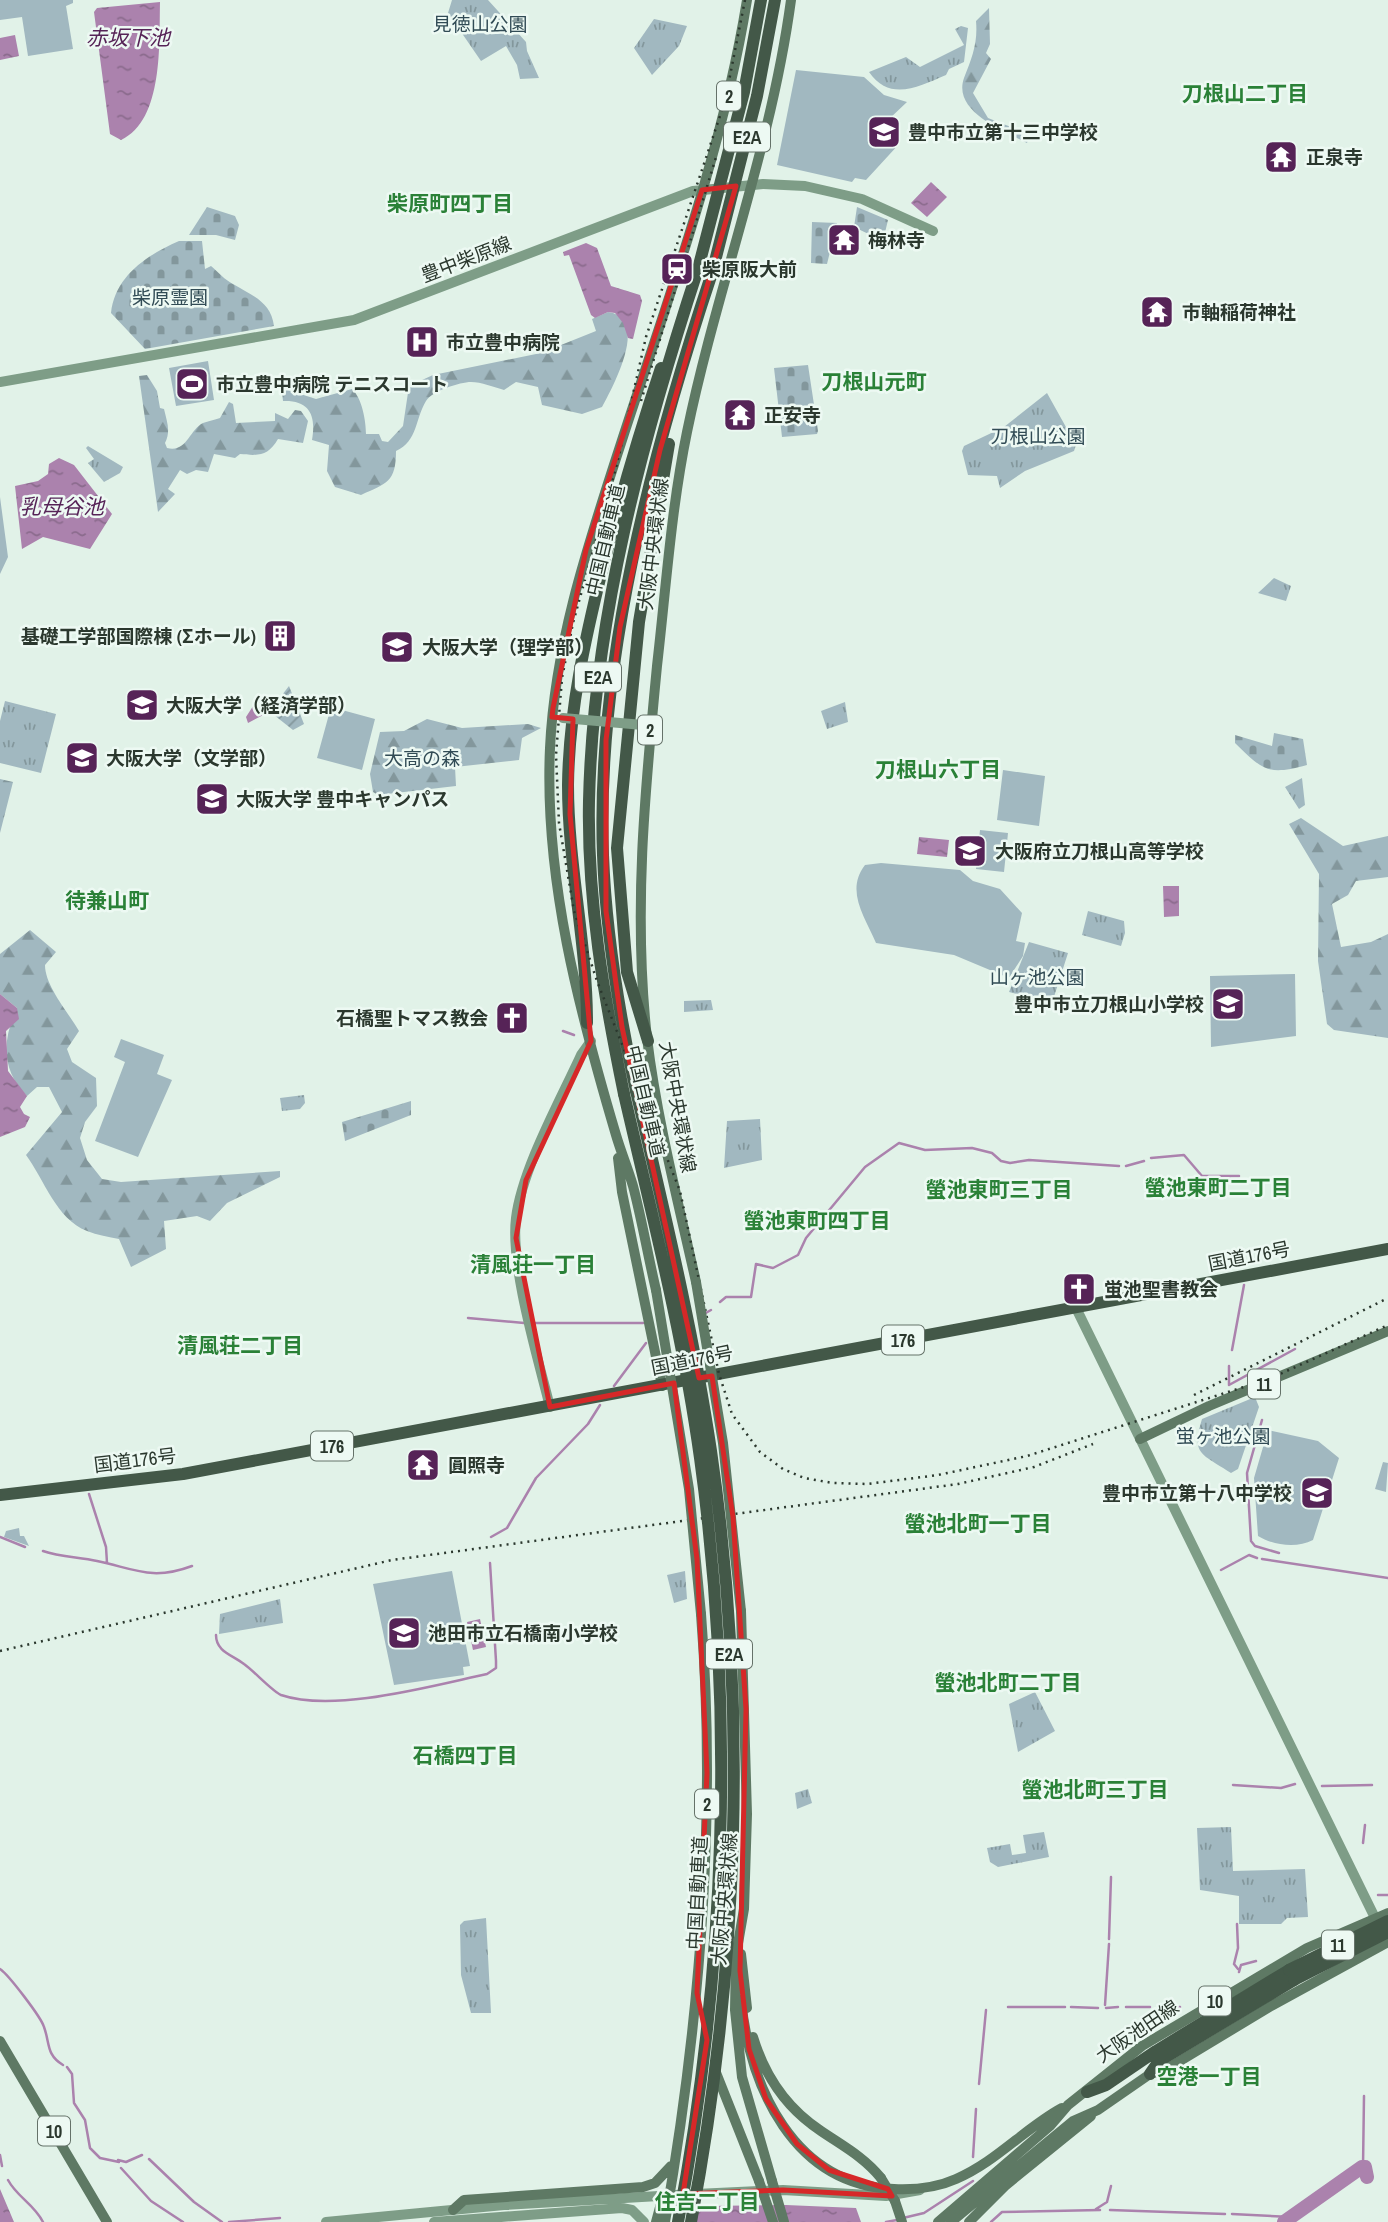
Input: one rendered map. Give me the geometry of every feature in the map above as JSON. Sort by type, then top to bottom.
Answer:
[{"type":"highway","name":"中国自動車道","points":[[691,2222],[710,2111],[727,1940],[733,1823],[732,1702],[720,1526],[702,1392],[681,1284],[600,968],[593,911],[589,802],[597,683],[618,565],[648,444],[744,92],[761,0]]},
{"type":"highway","name":"中国自動車道","points":[[678,2222],[697,2114],[712,1976],[720,1825],[717,1663],[708,1528],[694,1420],[630,1093],[606,911],[603,853],[606,740],[613,674],[632,567],[757,96],[775,0]]},
{"type":"highway","points":[[587,1023],[587,987],[568,789],[577,681],[624,480],[696,269]]},
{"type":"highway","points":[[648,1041],[627,972],[620,914],[617,831],[643,590],[688,351]]},
{"type":"highway","name":"国道176号","points":[[0,1495],[183,1474],[1388,1249]]},
{"type":"highway","name":"11","points":[[1087,2092],[1106,2085],[1209,2023],[1289,1970],[1381,1919]]},
{"type":"highway","name":"11","points":[[1150,2074],[1159,2061],[1209,2023],[1294,1980],[1388,1940]]},
{"type":"main road","name":"大阪中央環状線","points":[[665,2222],[697,1993],[706,1859],[707,1773],[701,1614],[689,1489],[656,1290],[632,1184],[616,1138],[568,948],[556,884],[549,790],[565,631],[586,550],[702,190],[732,81],[747,0]]},
{"type":"main road","name":"大阪中央環状線","points":[[784,2222],[747,2102],[738,2049],[735,1978],[744,1913],[747,1782],[741,1611],[723,1443],[696,1282],[648,1041],[640,884],[647,725],[678,479],[700,375],[752,185],[781,58],[791,0]]},
{"type":"main road","points":[[616,1138],[622,1192],[638,1258],[662,1385]]},
{"type":"main road","name":"11","points":[[1140,1439],[1209,1406],[1388,1331]]},
{"type":"main road","name":"2","points":[[741,1958],[744,1913]]},
{"type":"main road","name":"大阪池田線","points":[[938,2222],[1050,2126],[1068,2105],[1142,2046],[1208,2004],[1307,1948],[1381,1919],[1388,1913]]},
{"type":"main road","name":"10","points":[[951,2222],[1063,2128],[1098,2110],[1150,2074],[1165,2070],[1388,1940]]},
{"type":"main road","points":[[741,1958],[752,2034],[768,2076],[795,2111],[862,2158],[881,2178],[895,2201],[902,2222]]},
{"type":"main road","points":[[741,1958],[742,2008],[751,2054],[764,2095],[785,2131],[814,2160],[844,2178],[877,2188],[921,2189],[943,2184],[972,2171],[1068,2105]]},
{"type":"main road","name":"大阪中央環状線","points":[[697,1993],[719,2084],[773,2222]]},
{"type":"main road","name":"10","points":[[0,2041],[107,2222]]},
{"type":"main road","points":[[976,2222],[1098,2110]]},
{"type":"main road","points":[[969,2222],[1006,2185],[1052,2150]]},
{"type":"main road","points":[[453,2210],[464,2200],[643,2188],[655,2183],[673,2161]]},
{"type":"main road","name":"2","points":[[656,2222],[673,2161]]},
{"type":"street","name":"豊中柴原線","points":[[0,382],[354,320],[496,264],[554,247],[669,198],[702,190],[787,184],[839,193],[862,200],[933,231]]},
{"type":"street","points":[[558,718],[647,725]]},
{"type":"street","points":[[550,1407],[521,1277],[516,1218],[532,1166],[581,1055],[591,1041]]},
{"type":"street","points":[[1076,1308],[1381,1919],[1388,1940]]},
{"type":"street","points":[[676,2195],[783,2190],[886,2196],[921,2189]]},
{"type":"street","points":[[326,2222],[659,2196]]},
{"type":"street","points":[[434,2222],[622,2208],[632,2210],[644,2222]]},
{"type":"highlighted area","points":[[736,186],[660,450],[620,627],[606,740],[606,911],[622,1027],[699,1378],[712,1376],[733,1517],[746,1709],[740,1971],[749,2049],[766,2099],[797,2144],[829,2170],[888,2189],[892,2196],[783,2190],[683,2194],[707,2040],[697,1993],[707,1773],[697,1559],[674,1383],[550,1407],[516,1238],[526,1180],[591,1041],[570,814],[573,719],[552,717],[586,550],[702,190]]},
{"type":"green space","points":[[0,0],[73,0],[73,3],[66,6],[73,49],[28,56],[22,17],[0,20]]},
{"type":"green space","name":"見徳山公園","points":[[452,0],[488,0],[526,42],[527,51],[539,78],[520,79],[517,65],[506,46],[481,61],[448,13]]},
{"type":"green space","points":[[989,8],[990,44],[986,53],[991,59],[973,93],[988,118],[1011,127],[1028,140],[1027,143],[983,119],[966,101],[962,90],[975,43],[976,21]]},
{"type":"green space","points":[[654,19],[687,26],[679,46],[652,75],[634,48]]},
{"type":"green space","points":[[961,26],[968,28],[964,62],[949,69],[946,75],[915,87],[895,89],[886,87],[869,72],[906,57],[920,67],[964,45],[955,29]]},
{"type":"green space","points":[[796,70],[864,77],[884,95],[907,102],[888,120],[900,143],[866,180],[855,178],[852,182],[777,165]]},
{"type":"green space","points":[[207,207],[235,216],[239,225],[235,240],[216,235],[189,235]]},
{"type":"green space","points":[[857,207],[888,220],[883,241],[854,227]]},
{"type":"green space","points":[[812,222],[837,223],[827,264],[811,263]]},
{"type":"green space","name":"柴原霊園","points":[[179,241],[202,241],[205,269],[211,266],[227,280],[260,300],[269,311],[274,326],[145,349],[111,313],[114,300],[119,288],[134,268]]},
{"type":"green space","points":[[608,312],[620,317],[627,327],[628,340],[620,370],[602,407],[582,414],[542,405],[538,387],[516,382],[504,390],[471,382],[447,388],[426,401],[412,436],[396,451],[394,469],[388,480],[361,495],[335,487],[327,471],[329,445],[312,440],[313,424],[310,412],[300,403],[283,401],[282,392],[288,390],[316,399],[352,389],[361,404],[366,434],[379,434],[382,441],[388,442],[403,426],[409,386],[433,375],[541,353],[596,331],[592,319]]},
{"type":"green space","name":"市立豊中病院 テニスコート","points":[[208,361],[214,400],[176,406],[169,368]]},
{"type":"green space","points":[[808,365],[817,434],[782,437],[774,368]]},
{"type":"green space","points":[[147,375],[157,391],[160,408],[164,409],[168,426],[165,443],[167,448],[179,447],[198,426],[220,418],[229,402],[233,404],[236,423],[275,421],[275,413],[288,419],[295,410],[301,411],[308,421],[303,443],[278,439],[271,449],[262,454],[240,454],[235,458],[214,454],[208,472],[196,470],[187,474],[180,470],[168,489],[175,494],[158,512],[139,376]]},
{"type":"green space","name":"刀根山公園","points":[[1047,393],[1076,445],[1074,451],[1025,471],[1000,488],[997,476],[968,475],[962,451],[964,446],[1004,427]]},
{"type":"green space","points":[[88,446],[123,467],[120,473],[104,482],[88,463],[94,459],[86,448]]},
{"type":"green space","points":[[0,497],[8,557],[0,574]]},
{"type":"green space","points":[[1274,578],[1291,586],[1286,601],[1258,593]]},
{"type":"green space","points":[[289,686],[304,724],[293,730],[274,715],[275,704]]},
{"type":"green space","points":[[5,701],[56,714],[41,773],[0,763],[0,721]]},
{"type":"green space","points":[[845,702],[848,722],[827,729],[821,711]]},
{"type":"green space","points":[[331,707],[375,719],[362,770],[317,758]]},
{"type":"green space","name":"大高の森","points":[[427,719],[462,728],[528,724],[541,728],[522,738],[519,760],[455,767],[456,786],[378,795],[373,792],[370,774],[380,732],[404,731]]},
{"type":"green space","points":[[1274,733],[1303,739],[1307,765],[1283,770],[1266,768],[1235,743],[1235,735],[1272,746]]},
{"type":"green space","points":[[1003,770],[1045,776],[1039,826],[997,820]]},
{"type":"green space","points":[[1302,778],[1305,805],[1299,809],[1285,787]]},
{"type":"green space","points":[[0,779],[13,782],[0,833]]},
{"type":"green space","points":[[1301,818],[1343,846],[1388,836],[1388,877],[1356,881],[1348,895],[1332,904],[1341,947],[1371,942],[1388,934],[1388,1038],[1334,1030],[1327,1024],[1318,961],[1319,874],[1289,824]]},
{"type":"green space","points":[[980,830],[1008,833],[1004,872],[976,869]]},
{"type":"green space","points":[[881,863],[960,870],[973,881],[1000,889],[1022,913],[1016,941],[1025,943],[1023,956],[1009,978],[954,955],[876,943],[862,914],[857,884],[865,865]]},
{"type":"green space","points":[[1088,911],[1124,921],[1125,933],[1121,946],[1082,935]]},
{"type":"green space","points":[[30,930],[56,952],[45,965],[46,973],[53,990],[79,1031],[67,1049],[72,1062],[96,1078],[97,1106],[85,1122],[80,1138],[87,1160],[102,1179],[121,1182],[280,1171],[280,1177],[227,1203],[210,1221],[197,1216],[164,1221],[166,1249],[131,1267],[119,1239],[87,1231],[67,1217],[26,1155],[62,1112],[49,1087],[37,1087],[27,1096],[18,1086],[8,1065],[7,1043],[17,1008],[0,994],[0,954]]},
{"type":"green space","name":"山ヶ池公園","points":[[1029,942],[1068,953],[1052,1003],[1009,992]]},
{"type":"green space","points":[[1295,974],[1296,1036],[1211,1047],[1210,976]]},
{"type":"green space","points":[[711,1000],[713,1010],[684,1012],[684,1001]]},
{"type":"green space","points":[[121,1039],[164,1055],[157,1074],[172,1080],[138,1157],[95,1141],[125,1062],[114,1057]]},
{"type":"green space","points":[[304,1095],[305,1103],[300,1109],[282,1111],[280,1098]]},
{"type":"green space","points":[[411,1101],[411,1115],[345,1141],[342,1122]]},
{"type":"green space","points":[[760,1119],[762,1160],[724,1168],[727,1121]]},
{"type":"green space","name":"蛍ヶ池公園","points":[[1255,1397],[1259,1407],[1238,1469],[1231,1473],[1206,1457],[1198,1447],[1202,1419]]},
{"type":"green space","points":[[1268,1430],[1318,1441],[1339,1458],[1313,1540],[1306,1543],[1285,1545],[1258,1536],[1254,1478]]},
{"type":"green space","points":[[1383,1462],[1388,1463],[1386,1492],[1375,1489]]},
{"type":"green space","points":[[19,1528],[20,1536],[24,1536],[29,1546],[4,1537],[6,1531]]},
{"type":"green space","points":[[452,1571],[470,1666],[463,1667],[464,1675],[394,1685],[373,1584]]},
{"type":"green space","points":[[685,1571],[687,1599],[674,1603],[667,1575]]},
{"type":"green space","points":[[280,1599],[283,1623],[219,1634],[220,1614]]},
{"type":"green space","points":[[1035,1692],[1055,1731],[1018,1752],[1009,1704]]},
{"type":"green space","points":[[808,1789],[812,1803],[797,1809],[795,1793]]},
{"type":"green space","points":[[1231,1827],[1233,1871],[1305,1869],[1308,1917],[1287,1918],[1281,1924],[1239,1924],[1239,1896],[1200,1890],[1197,1828]]},
{"type":"green space","points":[[1044,1832],[1049,1857],[998,1867],[990,1862],[987,1848],[1010,1844],[1012,1855],[1026,1853],[1023,1835]]},
{"type":"green space","points":[[486,1918],[491,2013],[471,2013],[461,1975],[460,1925],[464,1921]]},
{"type":"water","name":"赤坂下池","points":[[160,2],[159,58],[152,98],[145,116],[135,130],[121,140],[110,134],[94,12],[97,8]]},
{"type":"water","points":[[15,35],[19,56],[0,60],[0,38]]},
{"type":"water","points":[[931,182],[947,197],[927,217],[911,203]]},
{"type":"water","points":[[586,243],[597,248],[611,286],[640,295],[642,301],[633,339],[628,338],[623,323],[615,313],[608,312],[595,318],[591,315],[569,255],[564,256],[563,252]]},
{"type":"water","name":"乳母谷池","points":[[59,458],[74,465],[112,514],[90,549],[43,537],[22,549],[15,486],[38,481],[48,474],[49,464]]},
{"type":"water","points":[[257,700],[272,704],[271,711],[248,723],[246,717]]},
{"type":"water","points":[[919,837],[949,840],[947,857],[917,854]]},
{"type":"water","points":[[1163,886],[1179,886],[1179,916],[1164,917]]},
{"type":"water","points":[[0,994],[17,1008],[19,1019],[6,1031],[8,1071],[27,1096],[20,1107],[24,1114],[30,1117],[25,1127],[0,1137]]},
{"type":"water","points":[[480,1619],[486,1647],[473,1650],[467,1622]]},
{"type":"water","points":[[0,2189],[14,2222],[0,2222]]},
{"type":"water","points":[[705,2206],[856,2208],[861,2222],[689,2222]]},
{"type":"waterway","points":[[563,1031],[574,1035]]},
{"type":"waterway","points":[[720,1302],[726,1297],[751,1297],[756,1264],[773,1268],[798,1255],[806,1238],[865,1167],[899,1143],[925,1150],[972,1148],[992,1153],[1001,1161],[1010,1163],[1029,1160],[1119,1166]]},
{"type":"waterway","points":[[1151,1158],[1184,1155],[1202,1176],[1239,1176]]},
{"type":"waterway","points":[[1126,1166],[1144,1161]]},
{"type":"waterway","points":[[1232,1350],[1244,1285]]},
{"type":"waterway","points":[[704,1314],[711,1310]]},
{"type":"waterway","points":[[468,1318],[524,1323]]},
{"type":"waterway","points":[[531,1323],[643,1323]]},
{"type":"waterway","points":[[614,1386],[646,1343]]},
{"type":"waterway","points":[[1229,1385],[1295,1349]]},
{"type":"waterway","points":[[1229,1366],[1229,1385]]},
{"type":"waterway","points":[[491,1537],[507,1528],[536,1478],[588,1424],[600,1405]]},
{"type":"waterway","points":[[1262,1420],[1247,1473],[1251,1541],[1255,1546],[1279,1553]]},
{"type":"waterway","points":[[89,1494],[106,1547],[107,1563]]},
{"type":"waterway","points":[[0,1537],[25,1547]]},
{"type":"waterway","points":[[43,1551],[144,1572],[166,1573],[192,1566]]},
{"type":"waterway","points":[[1221,1570],[1249,1555],[1257,1558]]},
{"type":"waterway","points":[[1262,1559],[1388,1578]]},
{"type":"waterway","points":[[216,1635],[222,1649],[248,1667],[277,1693],[303,1700],[328,1701],[383,1696],[487,1674],[496,1668],[490,1563]]},
{"type":"waterway","points":[[1233,1785],[1281,1788],[1295,1784]]},
{"type":"waterway","points":[[1322,1786],[1372,1785]]},
{"type":"waterway","points":[[1363,1843],[1365,1825]]},
{"type":"waterway","points":[[1109,1939],[1111,1877]]},
{"type":"waterway","points":[[1378,1895],[1388,1895]]},
{"type":"waterway","points":[[1237,1924],[1238,1948],[1234,1964],[1238,1969]]},
{"type":"waterway","points":[[1105,2005],[1109,1944]]},
{"type":"waterway","points":[[1239,1972],[1241,1965],[1256,1961]]},
{"type":"waterway","points":[[0,1969],[37,2014],[44,2027],[51,2053],[63,2065]]},
{"type":"waterway","points":[[1008,2007],[1065,2007]]},
{"type":"waterway","points":[[1071,2007],[1098,2008]]},
{"type":"waterway","points":[[1106,2008],[1118,2007]]},
{"type":"waterway","points":[[1126,2007],[1150,2007]]},
{"type":"waterway","points":[[1160,2007],[1180,2007]]},
{"type":"waterway","points":[[979,2084],[986,2010]]},
{"type":"waterway","points":[[67,2067],[72,2074],[74,2103],[85,2120],[90,2148],[100,2158],[119,2162]]},
{"type":"waterway","points":[[1363,2167],[1364,2096]]},
{"type":"waterway","points":[[973,2157],[976,2109]]},
{"type":"waterway","points":[[0,2155],[2,2166]]},
{"type":"waterway","points":[[118,2160],[126,2162],[142,2155]]},
{"type":"waterway","points":[[149,2159],[194,2202],[222,2222]]},
{"type":"waterway","points":[[1284,2222],[1362,2167],[1365,2167],[1367,2177]]},
{"type":"waterway","points":[[121,2168],[151,2201],[183,2222]]},
{"type":"waterway","points":[[8,2180],[43,2222]]},
{"type":"waterway","points":[[903,2218],[924,2213],[973,2181]]},
{"type":"waterway","points":[[1096,2209],[1107,2202],[1111,2186]]},
{"type":"waterway","points":[[991,2222],[1002,2212],[1100,2210]]},
{"type":"waterway","points":[[1110,2210],[1225,2214]]},
{"type":"waterway","points":[[1232,2214],[1291,2217]]},
{"type":"waterway","points":[[229,2222],[280,2218]]},
{"type":"waterway","points":[[886,2222],[897,2220]]},
{"type":"railway","points":[[745,0],[725,101],[646,337],[617,464],[573,623],[562,678],[556,755],[559,823],[574,911],[597,981],[680,1191],[719,1374],[732,1414],[760,1452],[783,1469],[804,1478],[833,1483],[867,1484],[938,1475],[1027,1456],[1269,1379],[1388,1325]]},
{"type":"railway","points":[[641,401],[717,154]]},
{"type":"railway","points":[[1194,1395],[1388,1298]]},
{"type":"railway","points":[[0,1651],[392,1560],[958,1484],[1034,1467],[1093,1444]]},
{"type":"place","name":"豊中市立第十三中学校","points":[[884,132]]},
{"type":"place","name":"正泉寺","points":[[1281,157]]},
{"type":"place","name":"梅林寺","points":[[844,240]]},
{"type":"place","name":"柴原阪大前","points":[[677,269]]},
{"type":"place","name":"市軸稲荷神社","points":[[1157,312]]},
{"type":"place","name":"市立豊中病院","points":[[422,342]]},
{"type":"place","name":"市立豊中病院 テニスコート","points":[[192,384]]},
{"type":"place","name":"正安寺","points":[[740,415]]},
{"type":"place","name":"基礎工学部国際棟 (Σホール)","points":[[280,636]]},
{"type":"place","name":"大阪大学（理学部）","points":[[397,647]]},
{"type":"place","name":"大阪大学（経済学部）","points":[[142,705]]},
{"type":"place","name":"大阪大学（文学部）","points":[[82,758]]},
{"type":"place","name":"大阪大学 豊中キャンパス","points":[[212,799]]},
{"type":"place","name":"大阪府立刀根山高等学校","points":[[970,851]]},
{"type":"place","name":"豊中市立刀根山小学校","points":[[1228,1004]]},
{"type":"place","name":"石橋聖トマス教会","points":[[512,1018]]},
{"type":"place","name":"蛍池聖書教会","points":[[1079,1289]]},
{"type":"place","name":"圓照寺","points":[[423,1465]]},
{"type":"place","name":"豊中市立第十八中学校","points":[[1317,1493]]},
{"type":"place","name":"池田市立石橋南小学校","points":[[404,1633]]},
{"type":"district","name":"刀根山二丁目","points":[[1245,93]]},
{"type":"district","name":"柴原町四丁目","points":[[450,203]]},
{"type":"district","name":"刀根山元町","points":[[874,381]]},
{"type":"district","name":"刀根山六丁目","points":[[938,769]]},
{"type":"district","name":"待兼山町","points":[[107,900]]},
{"type":"district","name":"螢池東町二丁目","points":[[1218,1187]]},
{"type":"district","name":"螢池東町三丁目","points":[[999,1189]]},
{"type":"district","name":"螢池東町四丁目","points":[[817,1220]]},
{"type":"district","name":"清風荘一丁目","points":[[533,1264]]},
{"type":"district","name":"清風荘二丁目","points":[[240,1345]]},
{"type":"district","name":"螢池北町一丁目","points":[[978,1523]]},
{"type":"district","name":"螢池北町二丁目","points":[[1008,1682]]},
{"type":"district","name":"石橋四丁目","points":[[465,1755]]},
{"type":"district","name":"螢池北町三丁目","points":[[1095,1789]]},
{"type":"district","name":"空港一丁目","points":[[1209,2076]]},
{"type":"district","name":"住吉二丁目","points":[[707,2201]]}]
